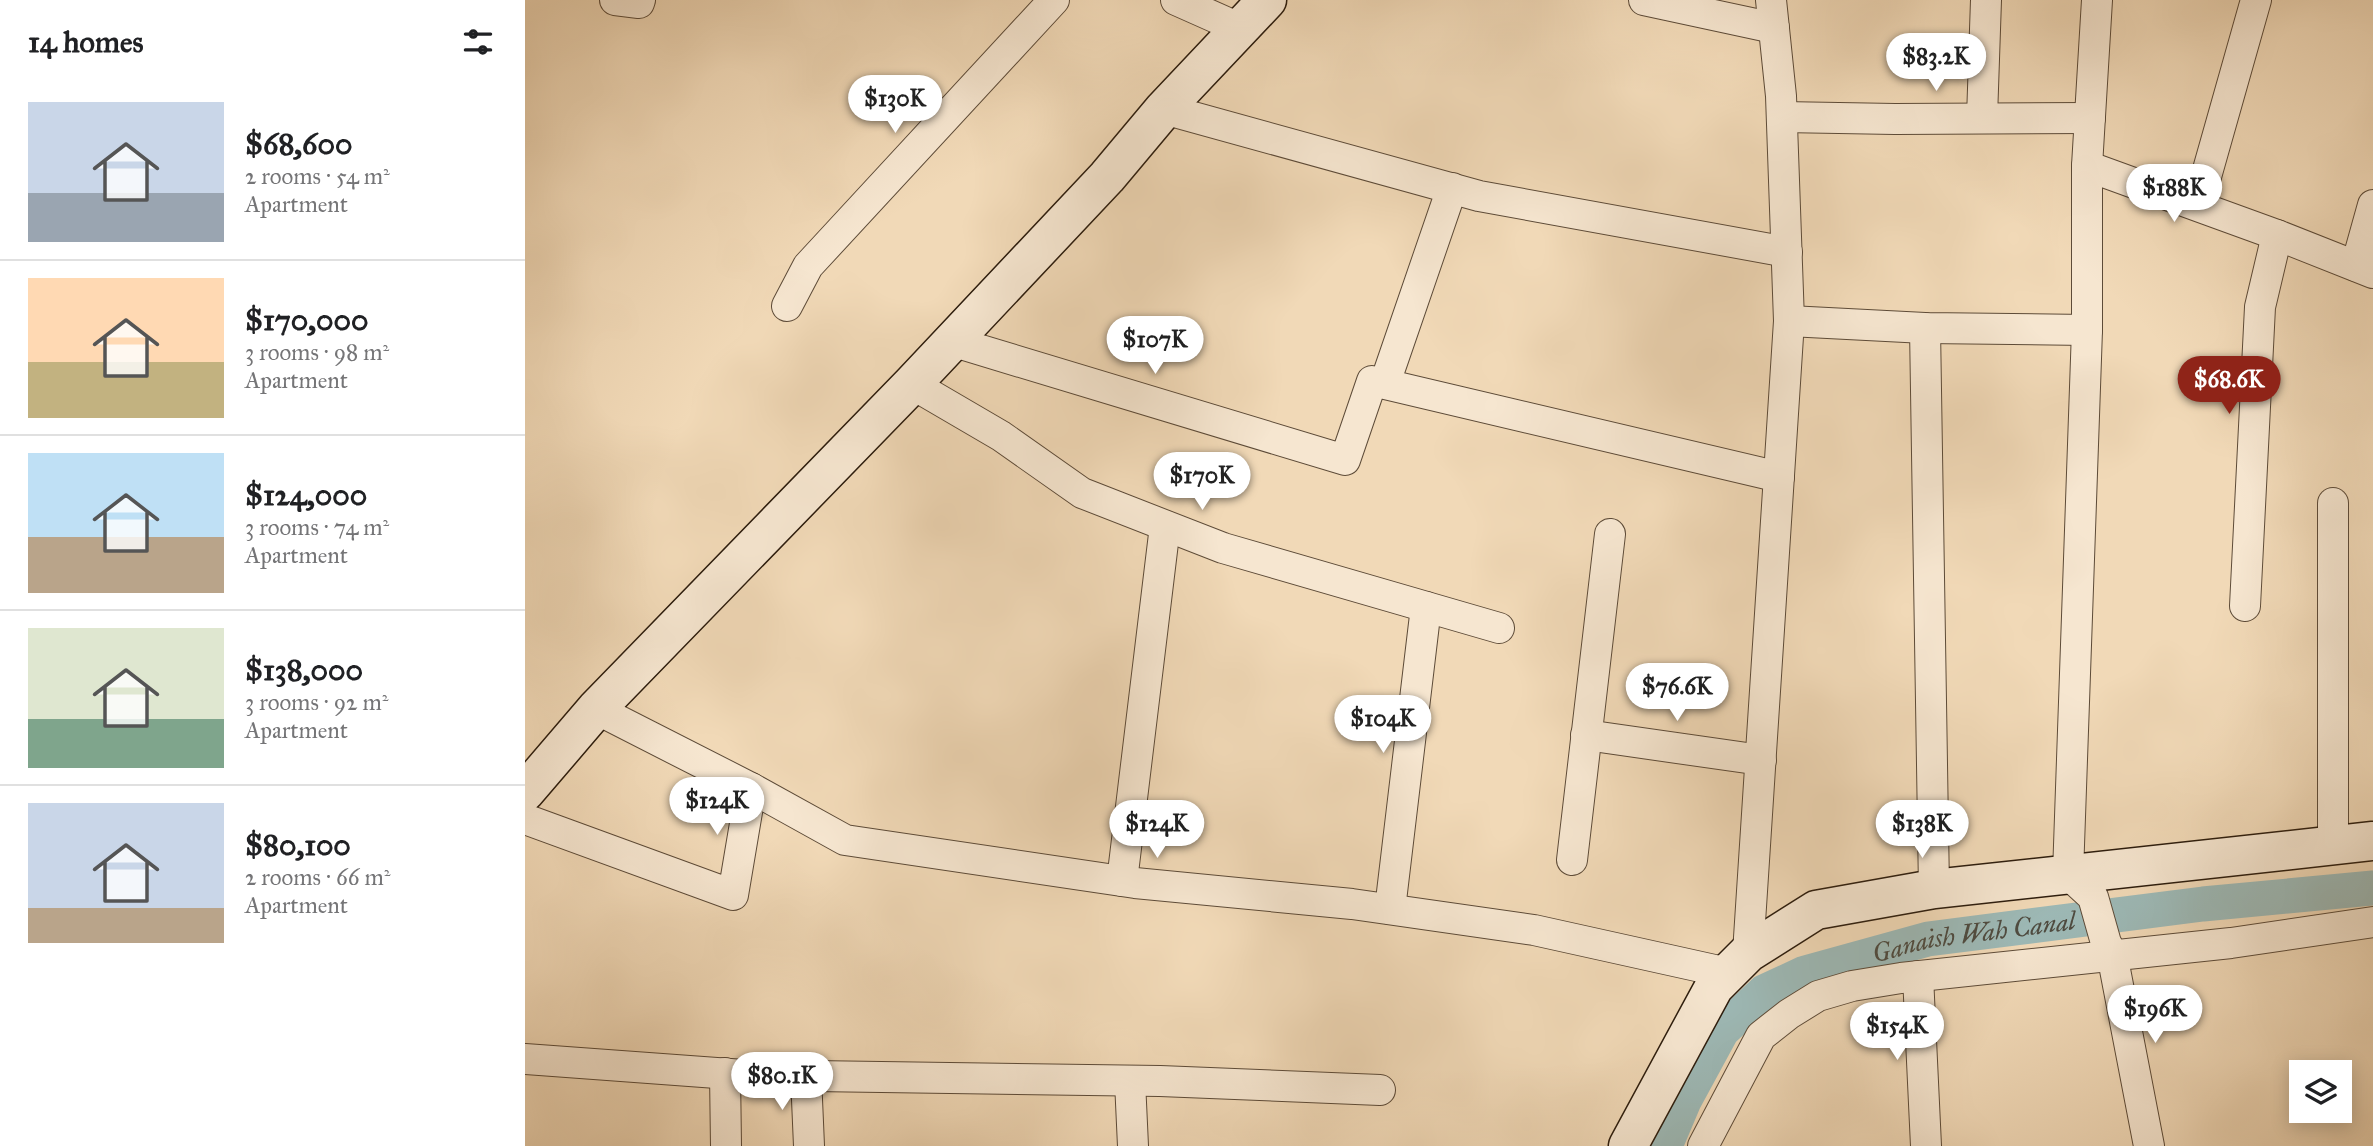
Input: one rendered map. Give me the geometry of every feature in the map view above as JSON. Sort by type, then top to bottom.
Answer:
[{"type":"street","points":[[615,0],[639,3],[640,0]]},
{"type":"street","points":[[787,306],[808,266],[1054,0]]},
{"type":"street","points":[[1176,0],[1239,28]]},
{"type":"street","points":[[525,792],[596,709],[912,384],[1107,177],[1164,109],[1266,0]]},
{"type":"street","points":[[1644,0],[1772,14],[1782,117],[1789,321],[1761,760],[1738,963]]},
{"type":"street","points":[[1982,118],[1986,0]]},
{"type":"street","points":[[2097,0],[2087,166],[2081,886],[2109,948],[2149,1146]]},
{"type":"street","points":[[2198,205],[2256,0]]},
{"type":"street","points":[[1164,109],[1479,196],[1787,252]]},
{"type":"street","points":[[1782,117],[2090,118]]},
{"type":"street","points":[[2087,166],[2198,205],[2364,270],[2373,205]]},
{"type":"street","points":[[1385,383],[1452,188]]},
{"type":"street","points":[[2245,606],[2260,307],[2277,235]]},
{"type":"street","points":[[1789,321],[1925,328],[2087,330]]},
{"type":"street","points":[[1925,328],[1934,888]]},
{"type":"street","points":[[951,341],[1345,460],[1372,382],[1779,477]]},
{"type":"street","points":[[912,384],[1000,436],[1082,494],[1223,548],[1499,628]]},
{"type":"street","points":[[2333,503],[2333,846]]},
{"type":"street","points":[[1122,881],[1165,526]]},
{"type":"street","points":[[1571,860],[1610,534]]},
{"type":"street","points":[[1390,909],[1426,607]]},
{"type":"street","points":[[596,709],[751,788],[845,840],[1122,881],[1390,909],[1738,963]]},
{"type":"street","points":[[1586,735],[1761,760]]},
{"type":"street","points":[[525,819],[733,894],[751,788]]},
{"type":"street","points":[[1628,1146],[1714,987],[1738,963],[1816,910],[1934,888],[2081,886],[2373,841]]},
{"type":"street","points":[[1703,1146],[1761,1036],[1818,996],[1852,986],[2109,948],[2231,943],[2368,932]]},
{"type":"street","points":[[1918,976],[1926,1146]]},
{"type":"street","points":[[525,1059],[806,1076],[1130,1081],[1380,1090]]},
{"type":"street","points":[[725,1073],[726,1146]]},
{"type":"street","points":[[806,1076],[809,1146]]},
{"type":"street","points":[[1130,1081],[1133,1146]]},
{"type":"waterway","name":"Ganaish Wah Canal","points":[[1665,1146],[1684,1101],[1722,1031],[1764,992],[1805,973],[1928,939],[2203,904],[2373,888]]}]
